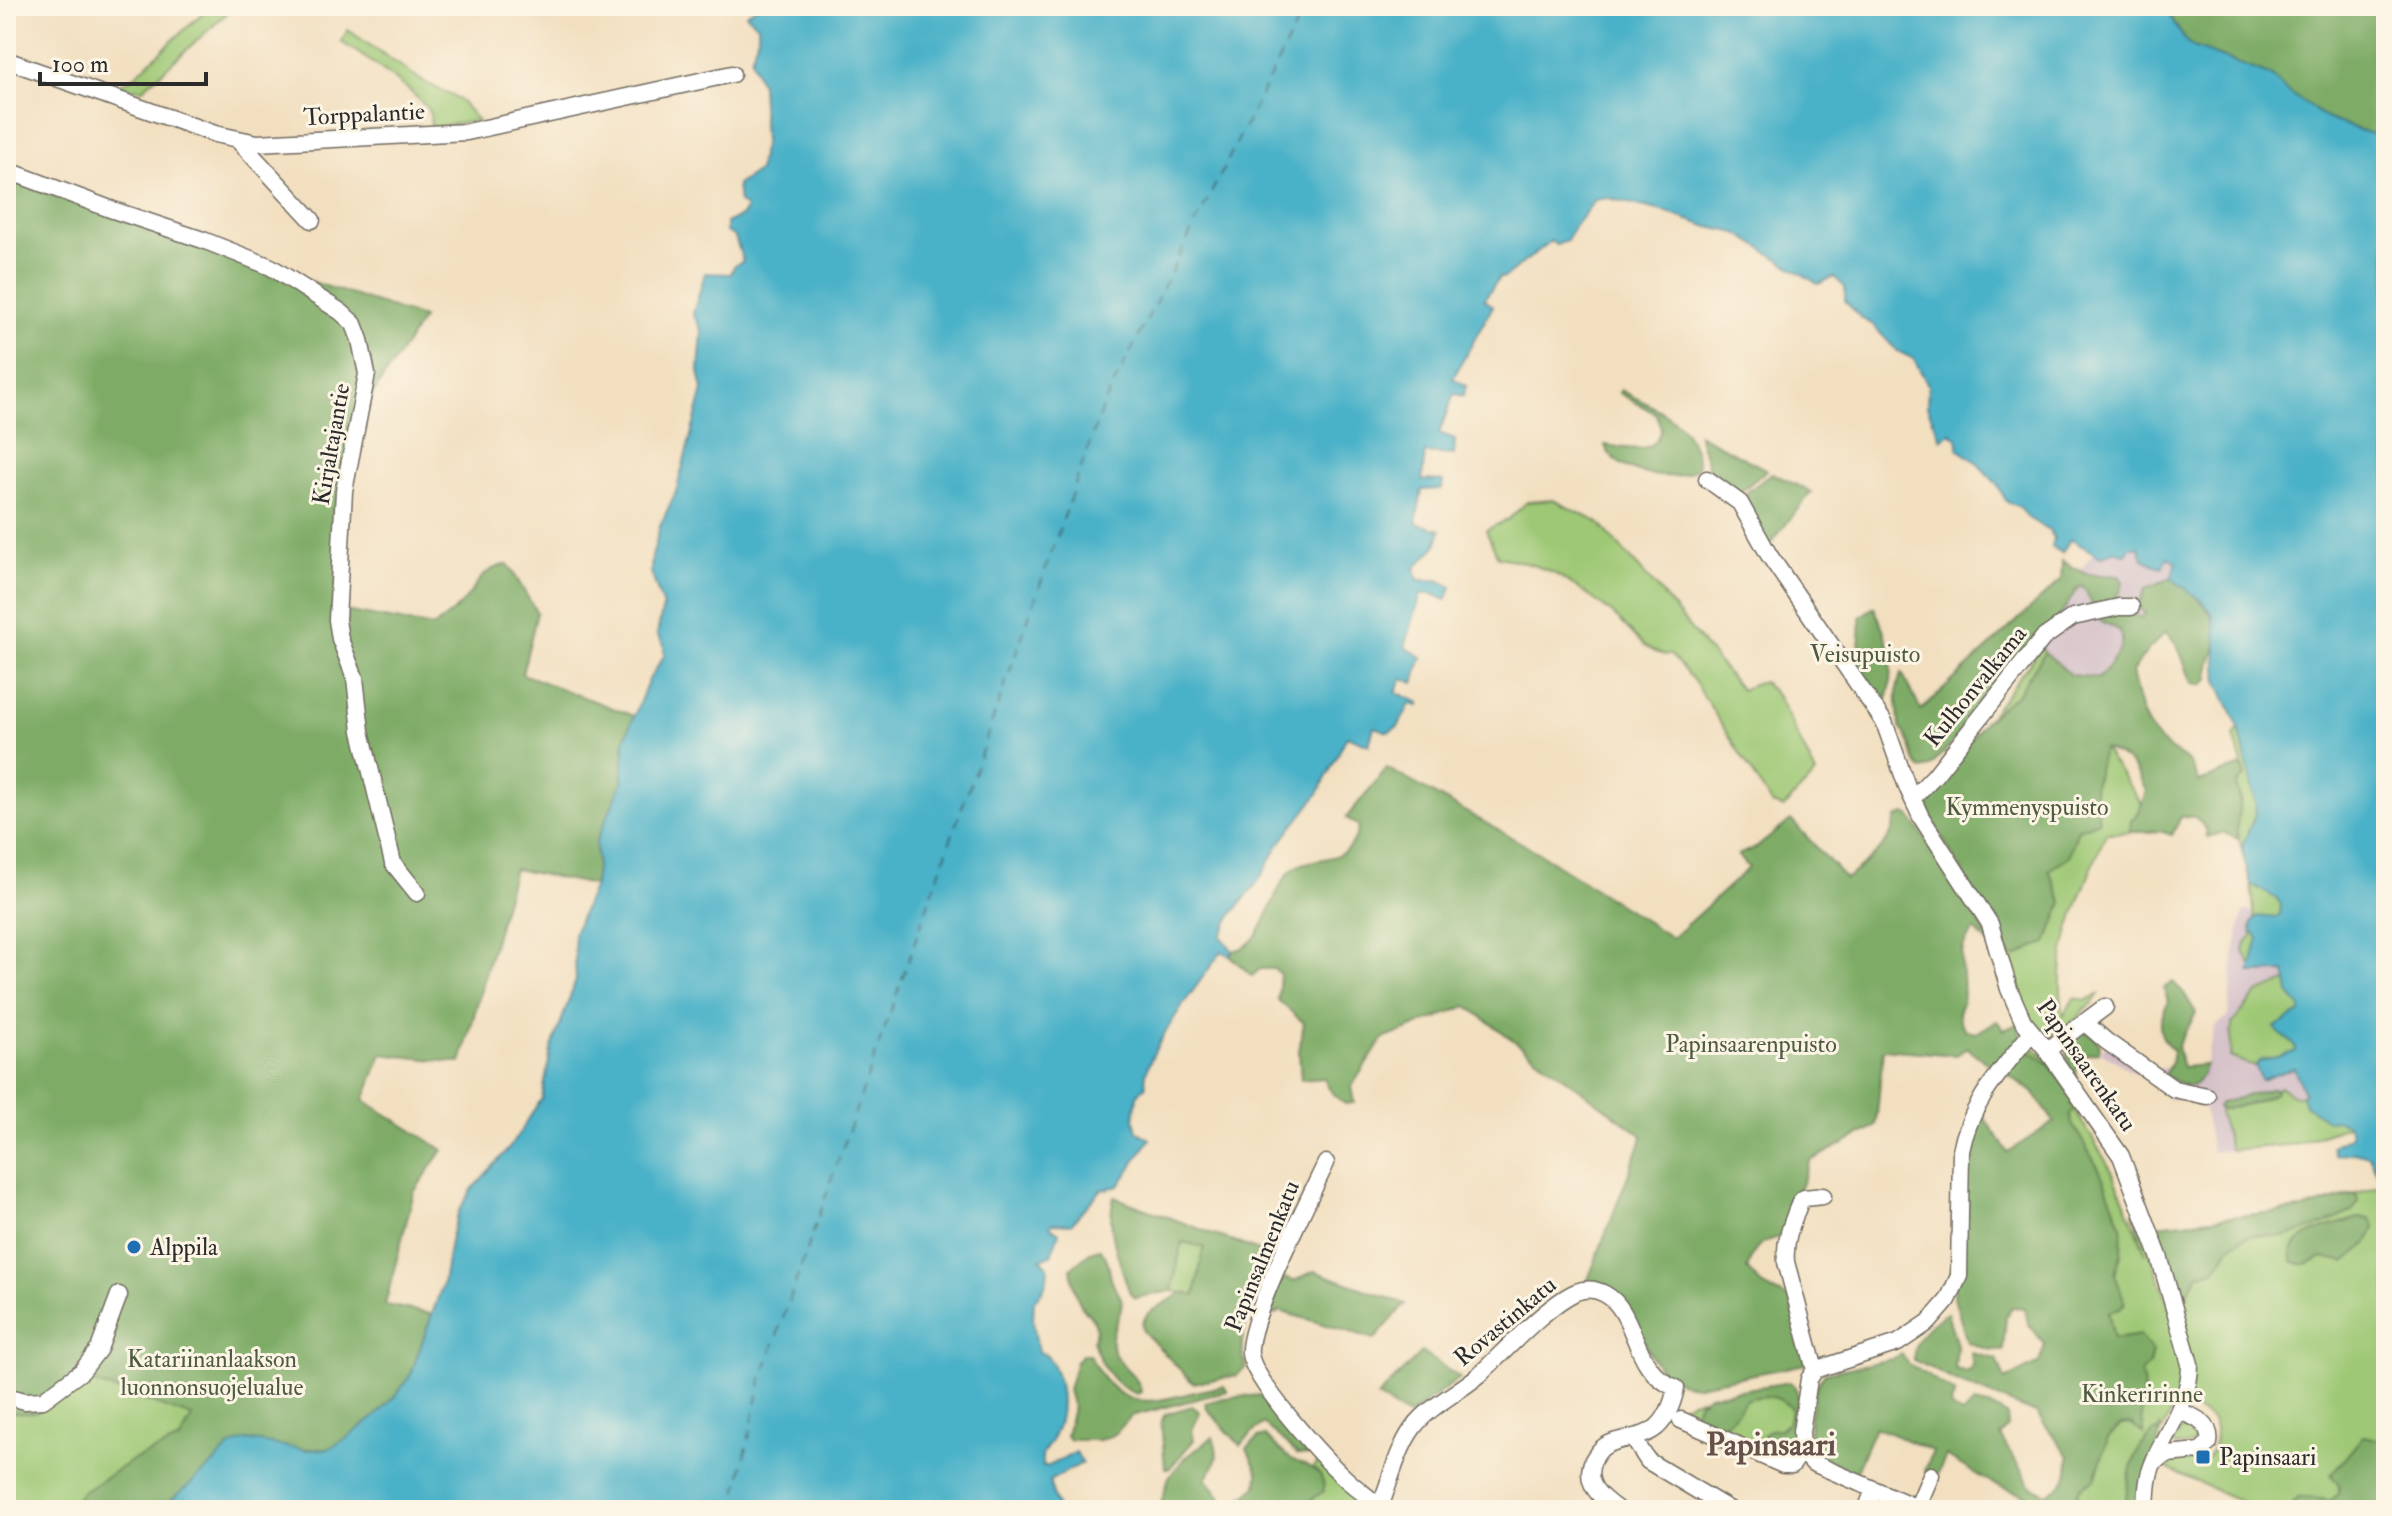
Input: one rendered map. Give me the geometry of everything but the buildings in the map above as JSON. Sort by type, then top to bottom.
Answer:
[{"type":"street","name":"Torppalantie","points":[[6,60],[238,140],[280,143],[467,132],[732,74]]},
{"type":"street","points":[[238,140],[312,220]]},
{"type":"street","name":"Kirjaltajantie","points":[[6,170],[271,267],[341,312],[354,324],[367,374],[344,491],[337,620],[340,639],[355,678],[363,743],[393,863],[417,893]]},
{"type":"street","name":"Papinsaarenkatu","points":[[1707,479],[1740,503],[1769,555],[1884,722],[1921,817],[1990,924],[2009,989],[2031,1033],[2047,1050],[2121,1156],[2159,1256],[2188,1354],[2190,1376],[2179,1411],[2154,1462],[2148,1481],[2146,1510]]},
{"type":"street","name":"Kulhonvalkama","points":[[1913,798],[1935,775],[2043,638],[2073,617],[2131,607]]},
{"type":"street","points":[[2047,1050],[2105,1007]]},
{"type":"street","points":[[2084,1022],[2174,1089],[2207,1096]]},
{"type":"street","points":[[1812,1374],[1898,1343],[1929,1322],[1948,1300],[1959,1276],[1961,1151],[1965,1130],[1977,1103],[2031,1033]]},
{"type":"street","name":"Papinsalmenkatu","points":[[1326,1163],[1252,1333],[1250,1357],[1259,1375],[1305,1433],[1346,1479],[1381,1508]]},
{"type":"street","points":[[1681,1420],[1783,1465],[1792,1465],[1802,1450],[1801,1432],[1812,1374],[1784,1249],[1800,1202],[1804,1198],[1823,1196]]},
{"type":"street","name":"Rovastinkatu","points":[[1381,1508],[1414,1427],[1565,1298],[1577,1292],[1595,1290],[1616,1303],[1645,1362],[1657,1377],[1676,1388],[1672,1405],[1660,1425],[1633,1438]]},
{"type":"street","points":[[6,1396],[25,1401],[43,1400],[82,1371],[99,1349],[119,1295]]},
{"type":"street","points":[[2154,1462],[2167,1454],[2200,1451],[2209,1443],[2209,1432],[2202,1421],[2179,1411]]},
{"type":"street","points":[[1618,1510],[1600,1497],[1590,1479],[1590,1470],[1596,1455],[1608,1444],[1633,1438],[1648,1461],[1730,1510]]},
{"type":"street","points":[[1802,1450],[1813,1463],[1920,1509],[1931,1475]]},
{"type":"street","points":[[1866,1510],[1874,1490]]},
{"type":"shaded area","points":[[2139,547],[2143,559],[2162,568],[2168,556],[2178,562],[2171,578],[2099,678],[2071,675],[2030,638],[2093,553],[2102,557]]},
{"type":"shaded area","points":[[2243,911],[2254,911],[2252,923],[2259,938],[2249,968],[2285,972],[2285,982],[2257,993],[2232,1024],[2230,1057],[2256,1067],[2261,1080],[2294,1067],[2304,1093],[2298,1144],[2212,1152],[2202,1099],[2169,1099],[2156,1086],[2101,1052],[2110,1038],[2155,1069],[2206,1065],[2215,1027],[2228,1016],[2234,956]]},
{"type":"green space","points":[[210,6],[235,6],[143,89],[113,87],[130,80]]},
{"type":"green space","points":[[2160,6],[2386,6],[2386,139],[2328,119],[2284,89],[2272,76],[2194,47]]},
{"type":"green space","points":[[348,30],[424,82],[459,99],[478,121],[431,127],[430,114],[416,97],[341,42]]},
{"type":"green space","name":"Katariinanlaakson luonnonsuojelualue","points":[[6,177],[122,219],[423,318],[355,421],[333,609],[434,627],[461,605],[486,573],[508,564],[537,613],[522,674],[634,716],[625,739],[622,783],[596,842],[594,885],[514,869],[461,1063],[382,1054],[364,1100],[443,1150],[414,1192],[385,1305],[432,1314],[411,1374],[377,1415],[328,1449],[229,1448],[159,1510],[71,1510],[80,1494],[133,1460],[180,1440],[192,1417],[80,1378],[55,1401],[38,1411],[18,1413],[6,1410]]},
{"type":"green space","points":[[1621,390],[1660,411],[1681,427],[1695,450],[1698,466],[1677,476],[1647,474],[1633,470],[1610,455],[1605,445],[1631,449],[1647,447],[1658,437],[1661,428],[1656,414],[1619,393]]},
{"type":"green space","points":[[1698,434],[1767,470],[1740,492],[1734,493],[1711,475]]},
{"type":"green space","points":[[1772,473],[1811,492],[1769,546],[1744,501],[1745,494]]},
{"type":"green space","points":[[1553,500],[1598,522],[1741,690],[1763,681],[1779,698],[1816,774],[1783,808],[1772,804],[1694,681],[1671,655],[1655,652],[1605,608],[1559,576],[1534,565],[1498,557],[1486,530],[1509,519],[1527,502]]},
{"type":"green space","points":[[2062,561],[2086,574],[2119,576],[2123,582],[2120,592],[2111,603],[2092,605],[2081,586],[2076,590],[2063,612],[1956,739],[1930,767],[1921,769],[1900,728],[1897,693],[1902,673],[1921,710],[2061,580]]},
{"type":"green space","points":[[2171,578],[2198,598],[2215,625],[2215,649],[2209,679],[2202,685],[2192,683],[2178,647],[2166,632],[2132,672],[2139,701],[2154,735],[2186,760],[2199,782],[2241,766],[2245,776],[2236,785],[2239,801],[2238,839],[2224,833],[2207,837],[2206,829],[2195,817],[2181,816],[2172,835],[2160,831],[2130,832],[2131,821],[2139,812],[2146,791],[2130,764],[2119,755],[2103,749],[2094,786],[2099,821],[2078,829],[2069,856],[2049,870],[2062,902],[2047,943],[2016,957],[2011,956],[1928,813],[1931,792],[1986,720],[2017,694],[2045,652],[2071,675],[2099,678],[2122,641],[2118,630],[2100,620],[2102,615],[2131,613],[2142,618],[2145,613],[2138,608],[2138,604],[2146,588]]},
{"type":"green space","name":"Veisupuisto","points":[[1874,607],[1890,652],[1891,675],[1887,699],[1881,699],[1873,689],[1859,657],[1860,617]]},
{"type":"green space","name":"Kymmenyspuisto","points":[[2041,648],[2045,652],[2038,664],[2046,665],[2160,831],[2106,833],[2079,899],[2065,945],[2061,991],[2064,1015],[2074,998],[2086,1000],[2099,994],[2080,1016],[2052,1037],[2042,1033],[2026,1015],[2006,951],[2010,955],[1934,791]]},
{"type":"green space","points":[[2243,721],[2307,882],[2251,965],[2244,951],[2252,937],[2251,928],[2260,933],[2276,922],[2255,919],[2251,884],[2235,824],[2241,800],[2236,785],[2245,776],[2234,736]]},
{"type":"green space","name":"Papinsaarenpuisto","points":[[1387,768],[1536,851],[1672,938],[1749,868],[1738,855],[1756,848],[1791,820],[1846,879],[1884,845],[1896,818],[1904,814],[1910,816],[1972,908],[1992,948],[1975,930],[1964,946],[1961,964],[1963,993],[1959,1010],[1962,1023],[1967,1031],[1976,1033],[1997,1021],[2004,1030],[2018,1024],[2021,1036],[1993,1068],[1966,1047],[1957,1055],[1883,1049],[1876,1126],[1810,1161],[1782,1236],[1758,1246],[1747,1269],[1761,1285],[1790,1299],[1806,1364],[1698,1385],[1682,1383],[1661,1369],[1624,1308],[1586,1285],[1643,1136],[1467,1006],[1383,1039],[1351,1087],[1354,1103],[1341,1101],[1324,1078],[1301,1080],[1299,1051],[1304,1023],[1278,1000],[1280,974],[1274,969],[1260,969],[1252,976],[1230,956],[1254,939],[1290,872],[1298,866],[1338,855],[1347,849],[1359,826],[1346,818]]},
{"type":"green space","points":[[2296,978],[2343,1046],[2266,1059],[2258,1062],[2256,1067],[2230,1057],[2232,1024],[2257,993]]},
{"type":"green space","points":[[2173,982],[2196,1013],[2177,1047],[2183,1067],[2206,1065],[2198,1081],[2190,1086],[2164,1075],[2171,1063],[2173,1050],[2163,1038],[2160,1027],[2168,1002],[2164,988]]},
{"type":"green space","points":[[2082,1031],[2091,1034],[2100,1044],[2099,1052],[2088,1054],[2081,1060],[2077,1079],[2069,1069],[2066,1045]]},
{"type":"green space","name":"Kinkeririnne","points":[[2036,1049],[2046,1057],[2104,1138],[2104,1142],[2048,1063],[2036,1055],[2113,1173],[2146,1255],[2133,1212],[2138,1218],[2178,1332],[2185,1363],[2180,1397],[2161,1432],[2160,1427],[2140,1458],[2136,1510],[2056,1510],[2119,1361],[2072,1146],[2033,1092],[2006,1073],[2025,1050]]},
{"type":"green space","points":[[2023,1052],[2032,1053],[2048,1064],[2078,1106],[2070,1114],[2072,1123],[2100,1171],[2122,1226],[2121,1254],[2115,1274],[2125,1303],[2120,1309],[2108,1312],[2114,1339],[2140,1335],[2152,1351],[2149,1365],[2141,1373],[2144,1434],[2130,1424],[2121,1425],[2108,1438],[2095,1479],[2080,1488],[2072,1510],[2049,1510],[2036,1499],[1991,1483],[1946,1456],[1937,1476],[1925,1471],[1933,1451],[1875,1427],[1854,1475],[1818,1460],[1808,1444],[1813,1397],[1825,1373],[1892,1359],[1901,1354],[1909,1364],[1955,1393],[1951,1404],[1953,1409],[1962,1414],[1974,1403],[1993,1407],[2007,1416],[2008,1427],[2000,1436],[2031,1486],[2046,1494],[2065,1480],[2069,1456],[2036,1413],[1958,1382],[1914,1360],[1916,1345],[1923,1332],[1947,1313],[1957,1345],[1955,1369],[1967,1372],[1973,1367],[1971,1353],[1997,1359],[2005,1380],[2039,1363],[2045,1345],[2028,1323],[2025,1308],[2012,1307],[2006,1317],[2003,1351],[1987,1349],[1967,1342],[1954,1297],[1966,1154],[1979,1110],[2008,1152],[2054,1122],[2033,1092],[2006,1073]]},
{"type":"green space","points":[[2340,1064],[2349,1125],[2298,1144],[2230,1150],[2218,1108],[2222,1110],[2256,1102],[2275,1093],[2280,1087],[2295,1096],[2304,1095],[2321,1084]]},
{"type":"green space","points":[[2276,1089],[2275,1093],[2256,1102],[2222,1110],[2218,1108],[2221,1103]]},
{"type":"green space","points":[[2383,1185],[2386,1190],[2386,1441],[2363,1437],[2335,1510],[2261,1510],[2163,1467],[2174,1461],[2207,1458],[2214,1443],[2215,1431],[2207,1416],[2190,1406],[2183,1304],[2156,1225],[2304,1209]]},
{"type":"green space","points":[[2356,1194],[2358,1200],[2352,1211],[2333,1221],[2288,1235],[2253,1235],[2239,1241],[2230,1248],[2215,1270],[2199,1274],[2184,1297],[2176,1295],[2156,1225],[2304,1209]]},
{"type":"green space","points":[[1114,1197],[1259,1251],[1242,1342],[1247,1367],[1235,1376],[1193,1383],[1143,1331],[1142,1323],[1148,1313],[1182,1293],[1195,1295],[1204,1247],[1182,1242],[1172,1291],[1134,1298],[1115,1245],[1111,1221]]},
{"type":"green space","points":[[2358,1218],[2371,1219],[2375,1228],[2368,1243],[2345,1262],[2323,1257],[2305,1264],[2293,1261],[2292,1252],[2304,1237]]},
{"type":"green space","points":[[1182,1242],[1205,1247],[1195,1295],[1172,1291]]},
{"type":"green space","points":[[1100,1249],[1122,1303],[1112,1338],[1113,1350],[1136,1380],[1141,1392],[1137,1394],[1121,1386],[1104,1366],[1093,1341],[1095,1323],[1077,1297],[1071,1268],[1090,1252]]},
{"type":"green space","points":[[1314,1271],[1405,1304],[1375,1339],[1279,1311],[1275,1315],[1267,1310],[1275,1286],[1285,1278],[1294,1281]]},
{"type":"green space","points":[[1422,1352],[1460,1378],[1408,1416],[1377,1397]]},
{"type":"green space","points":[[1083,1354],[1089,1354],[1102,1376],[1116,1391],[1130,1398],[1146,1401],[1163,1399],[1224,1386],[1227,1391],[1131,1416],[1115,1434],[1100,1440],[1070,1440],[1066,1436],[1073,1408],[1068,1390],[1076,1361]]},
{"type":"green space","points":[[82,1371],[377,1415],[163,1510],[6,1510],[6,1396]]},
{"type":"green space","points":[[1790,1382],[1796,1388],[1799,1408],[1783,1460],[1760,1450],[1761,1439],[1769,1430],[1780,1429],[1789,1421],[1791,1408],[1781,1400],[1764,1396],[1745,1400],[1718,1431],[1691,1420],[1698,1403],[1709,1395]]},
{"type":"green space","points":[[1783,1384],[1799,1396],[1779,1457],[1676,1414],[1682,1405],[1691,1401]]},
{"type":"green space","points":[[1267,1396],[1315,1456],[1298,1455],[1263,1423],[1240,1445],[1207,1409],[1206,1403],[1224,1398]]},
{"type":"green space","points":[[1192,1406],[1200,1412],[1192,1430],[1194,1440],[1169,1469],[1165,1468],[1161,1422],[1165,1414]]},
{"type":"green space","points":[[2185,1424],[2198,1428],[2201,1438],[2188,1446],[2174,1445],[2172,1442]]},
{"type":"green space","points":[[2154,1432],[2161,1432],[2140,1510],[2125,1510],[2135,1458]]},
{"type":"green space","points":[[1265,1436],[1287,1456],[1313,1469],[1321,1477],[1324,1491],[1305,1504],[1304,1510],[1159,1510],[1169,1477],[1184,1459],[1213,1437],[1216,1459],[1206,1478],[1227,1505],[1246,1495],[1257,1486],[1258,1473],[1247,1448]]},
{"type":"green space","points":[[2363,1436],[2386,1441],[2386,1510],[2291,1510],[2297,1498],[2330,1501],[2338,1494],[2339,1484],[2331,1475]]},
{"type":"green space","points":[[1319,1461],[1375,1510],[1273,1510]]},
{"type":"water","points":[[759,6],[2160,6],[2194,47],[2272,76],[2284,89],[2328,119],[2386,139],[2386,1191],[2369,1156],[2354,1152],[2335,1155],[2332,1146],[2351,1136],[2349,1125],[2338,1120],[2328,1121],[2305,1105],[2301,1095],[2304,1093],[2294,1068],[2261,1080],[2256,1067],[2258,1062],[2295,1052],[2294,1045],[2275,1027],[2300,1013],[2301,1008],[2289,993],[2285,972],[2250,973],[2259,938],[2252,932],[2252,923],[2258,916],[2276,918],[2281,905],[2277,899],[2251,884],[2242,846],[2256,813],[2239,728],[2218,682],[2212,613],[2201,600],[2171,578],[2177,562],[2168,557],[2162,568],[2143,559],[2139,547],[2130,547],[2126,554],[2113,551],[2101,557],[2070,539],[2062,553],[2052,547],[2054,538],[2049,530],[2028,518],[2020,507],[2007,502],[1996,483],[1974,460],[1958,449],[1958,439],[1951,433],[1941,439],[1927,406],[1928,385],[1914,359],[1897,351],[1872,324],[1861,318],[1845,301],[1845,287],[1834,277],[1818,284],[1737,233],[1608,198],[1595,200],[1567,241],[1556,245],[1551,241],[1504,278],[1500,277],[1484,299],[1493,306],[1453,378],[1466,386],[1463,396],[1454,394],[1439,433],[1455,439],[1454,455],[1425,453],[1422,480],[1443,481],[1442,489],[1422,490],[1416,523],[1441,530],[1436,546],[1415,568],[1418,580],[1438,580],[1452,587],[1446,600],[1433,594],[1421,594],[1405,647],[1422,657],[1414,683],[1402,678],[1396,692],[1420,703],[1419,706],[1410,704],[1398,727],[1388,732],[1374,727],[1369,745],[1347,736],[1318,794],[1231,916],[1221,936],[1233,951],[1230,956],[1222,951],[1174,1018],[1152,1057],[1146,1073],[1146,1085],[1137,1096],[1134,1119],[1137,1131],[1150,1139],[1119,1186],[1101,1190],[1071,1224],[1052,1223],[1050,1226],[1059,1233],[1051,1255],[1041,1259],[1048,1266],[1047,1276],[1043,1289],[1034,1300],[1033,1321],[1038,1352],[1047,1355],[1056,1375],[1061,1407],[1056,1429],[1042,1462],[1043,1466],[1049,1466],[1076,1452],[1082,1463],[1049,1481],[1058,1510],[159,1510],[232,1445],[246,1440],[309,1450],[328,1449],[377,1415],[397,1394],[411,1374],[443,1283],[459,1211],[473,1188],[511,1146],[542,1098],[551,1050],[576,980],[574,933],[594,885],[596,842],[622,783],[625,739],[648,681],[664,656],[664,645],[657,634],[663,607],[651,572],[652,557],[660,526],[676,492],[703,390],[699,371],[702,331],[693,314],[705,273],[731,274],[734,266],[743,261],[735,237],[726,232],[726,223],[743,215],[746,207],[739,203],[737,185],[758,171],[764,142],[761,85],[751,59],[758,25],[746,14]]},
{"type":"ferry route","points":[[736,1510],[761,1381],[1102,408],[1306,6]]},
{"type":"place","name":"Alppila","points":[[134,1247]]},
{"type":"place","name":"Papinsaari","points":[[2203,1457]]},
{"type":"district","name":"Papinsaari","points":[[1771,1444]]}]
